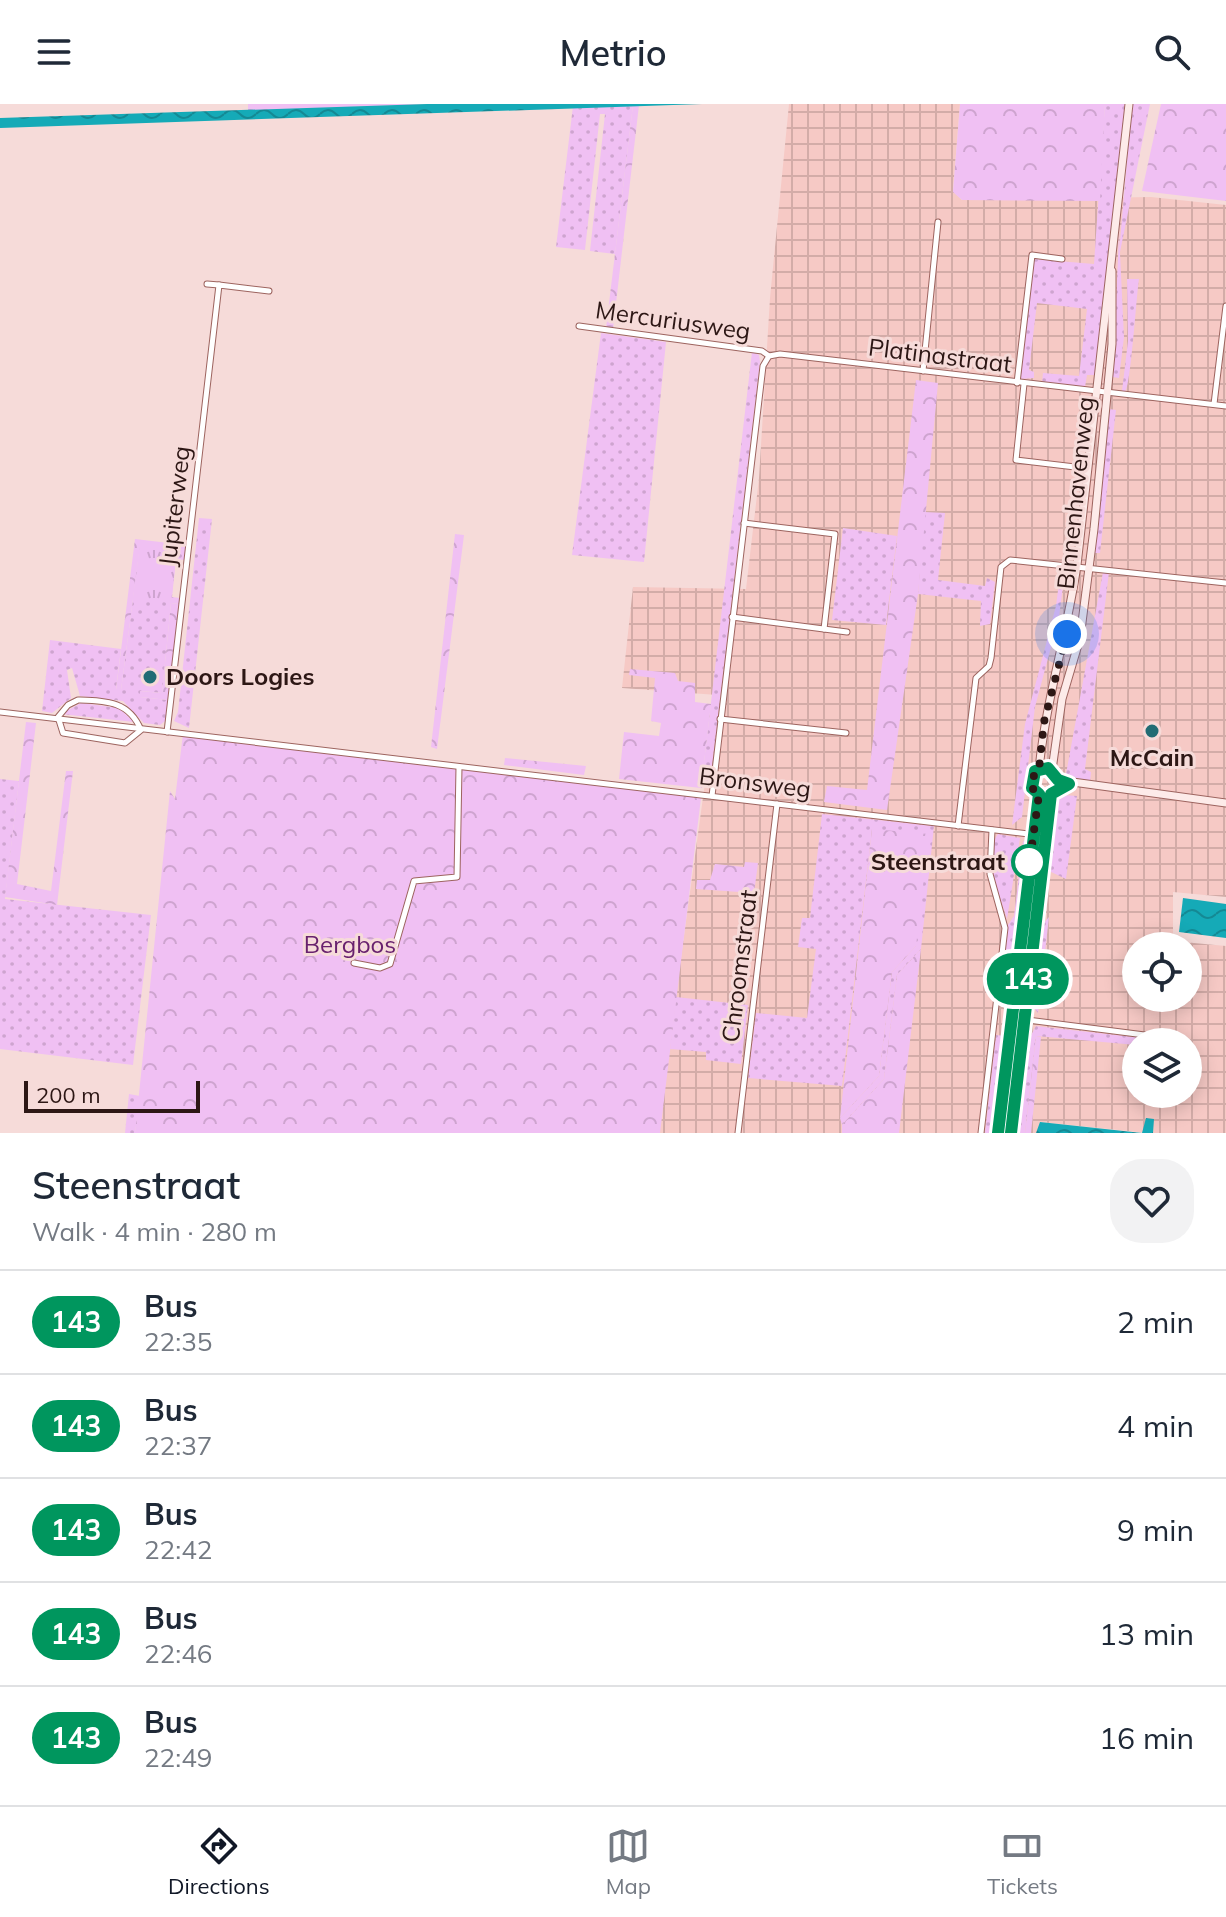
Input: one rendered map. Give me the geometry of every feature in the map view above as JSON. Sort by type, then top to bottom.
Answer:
[{"type":"main road","name":"Binnenhavenweg","points":[[1039,769],[1044,722],[1067,634],[1077,565],[1129,104]]},
{"type":"main road","name":"Binnenhavenweg","points":[[1052,770],[1062,699],[1080,638],[1108,393],[1113,326],[1111,265]]},
{"type":"main road","points":[[1011,1133],[1046,836],[1055,788],[1052,770],[1039,769],[1031,780],[1032,788],[1039,794]]},
{"type":"main road","points":[[1039,794],[1069,784],[1226,803]]},
{"type":"main road","points":[[998,1133],[1039,794]]},
{"type":"street","points":[[923,371],[938,222]]},
{"type":"street","points":[[1062,259],[1032,255],[1016,460],[1075,467]]},
{"type":"street","points":[[207,284],[269,291]]},
{"type":"street","name":"Jupiterweg","points":[[167,732],[219,285]]},
{"type":"street","points":[[1214,404],[1226,306]]},
{"type":"street","name":"Mercuriusweg","points":[[579,326],[762,351],[769,356]]},
{"type":"street","name":"Platinastraat","points":[[769,356],[780,354],[1226,406]]},
{"type":"street","points":[[712,796],[763,366],[769,356]]},
{"type":"street","points":[[744,523],[835,534],[824,629]]},
{"type":"street","points":[[958,826],[976,678],[989,666],[991,658],[1001,567],[1010,560],[1226,583]]},
{"type":"street","points":[[732,617],[847,632]]},
{"type":"street","points":[[57,720],[68,705],[78,700],[116,703],[124,705],[134,715],[141,730]]},
{"type":"street","name":"Bronsweg","points":[[0,712],[1046,836]]},
{"type":"street","points":[[720,719],[846,733]]},
{"type":"street","name":"Bronsweg","points":[[57,720],[63,733],[125,743],[141,730]]},
{"type":"street","points":[[354,963],[380,968],[390,964],[414,881],[457,877],[459,767]]},
{"type":"street","name":"Chroomstraat","points":[[738,1133],[777,804]]},
{"type":"street","points":[[981,1133],[1005,928],[990,874],[992,830]]},
{"type":"street","points":[[1012,1018],[1122,1032]]},
{"type":"shaded area","points":[[789,104],[960,104],[953,191],[962,200],[1151,197],[1226,205],[1226,897],[1173,892],[1173,932],[1122,932],[1122,1012],[1202,1012],[1202,944],[1226,946],[1226,1133],[1148,1133],[1040,1122],[1040,1133],[657,1133],[717,695],[622,688],[633,587],[746,589],[759,478],[770,298]]},
{"type":"green space","points":[[248,104],[427,104],[248,111]]},
{"type":"green space","points":[[960,104],[1105,104],[1100,201],[962,200],[953,192]]},
{"type":"green space","points":[[1105,104],[1125,104],[1096,375],[1087,375],[1085,387],[1042,382],[1043,373],[1079,376],[1087,309],[1037,303],[1029,370],[1034,372],[1034,378],[1020,379],[1034,259],[1094,264]]},
{"type":"green space","points":[[1132,104],[1150,104],[1119,257],[1120,241]]},
{"type":"green space","points":[[1161,104],[1226,104],[1226,201],[1142,191]]},
{"type":"green space","points":[[633,105],[615,254],[590,251],[605,114],[600,114],[585,250],[556,247],[573,106]]},
{"type":"green space","points":[[633,105],[639,105],[613,329],[606,328]]},
{"type":"green space","points":[[1119,233],[1124,337],[1119,378],[1113,377]]},
{"type":"green space","points":[[1127,279],[1139,279],[1125,392],[1122,391],[1128,341]]},
{"type":"green space","points":[[601,333],[666,342],[644,562],[572,555]]},
{"type":"green space","points":[[752,352],[759,355],[760,362],[710,783],[701,788]]},
{"type":"green space","points":[[916,380],[938,383],[918,594],[887,810],[824,802],[827,786],[867,790]]},
{"type":"green space","points":[[1109,409],[1116,410],[1100,553],[1094,553]]},
{"type":"green space","points":[[924,512],[945,513],[938,580],[985,586],[987,578],[995,582],[990,624],[980,626],[981,601],[918,594]]},
{"type":"green space","points":[[199,518],[212,519],[189,728],[174,721],[178,712]]},
{"type":"green space","points":[[843,528],[897,536],[886,625],[832,620]]},
{"type":"green space","points":[[455,534],[464,535],[437,749],[431,747]]},
{"type":"green space","points":[[135,539],[186,545],[185,550],[140,546],[121,690],[116,690]]},
{"type":"green space","points":[[140,545],[185,550],[184,560],[176,559],[172,597],[180,598],[179,604],[171,603],[162,693],[141,691],[140,697],[168,700],[165,721],[160,725],[144,723],[123,701],[80,696],[72,668],[67,670],[71,698],[52,713],[42,711],[50,640],[121,649],[116,689],[121,690]]},
{"type":"green space","points":[[140,545],[177,549],[171,603],[133,598]]},
{"type":"green space","points":[[1061,567],[1065,570],[1059,617],[1035,707],[1022,817],[1012,825],[1025,724],[1056,606]]},
{"type":"green space","points":[[1103,572],[1109,572],[1085,769],[1091,772],[1090,782],[1070,780],[1066,774]]},
{"type":"green space","points":[[171,603],[179,604],[168,700],[140,697],[140,691],[162,693]]},
{"type":"green space","points":[[630,669],[675,673],[678,681],[695,683],[695,702],[711,704],[701,788],[619,779],[624,732],[659,736],[661,723],[651,721],[655,678],[629,675]]},
{"type":"green space","points":[[81,703],[119,708],[134,722],[61,714]]},
{"type":"green space","points":[[26,722],[36,723],[17,884],[51,891],[66,771],[73,771],[57,905],[5,897]]},
{"type":"green space","name":"Bergbos","points":[[183,734],[701,798],[660,1133],[135,1133],[170,791],[175,799]]},
{"type":"green space","points":[[505,758],[586,766],[584,775],[504,765]]},
{"type":"green space","points":[[0,779],[19,781],[5,899],[151,915],[133,1065],[0,1049]]},
{"type":"green space","points":[[1063,795],[1077,796],[1066,879],[1049,871],[1058,800]]},
{"type":"green space","points":[[822,814],[934,826],[921,949],[897,975],[884,1079],[842,1125],[840,1118],[879,1076],[892,972],[916,946],[872,829],[842,1086],[748,1078],[756,1013],[807,1018],[816,949],[798,947],[802,918],[810,918]]},
{"type":"green space","points":[[872,829],[929,834],[916,946],[892,972],[879,1076],[840,1118]]},
{"type":"green space","points":[[998,834],[1020,838],[1007,919],[992,865]]},
{"type":"green space","points":[[1027,839],[1008,1003],[1000,1002],[1008,925],[1014,916],[1023,842]]},
{"type":"green space","points":[[745,862],[758,863],[754,893],[696,889],[697,880],[710,880],[715,864],[744,867]]},
{"type":"green space","points":[[1049,917],[1038,1013],[1033,1007],[1043,924]]},
{"type":"green space","points":[[921,949],[899,1133],[842,1133],[842,1125],[884,1079],[897,975]]},
{"type":"green space","points":[[676,997],[748,1005],[741,1064],[706,1060],[706,1052],[670,1049]]},
{"type":"green space","points":[[1036,1026],[1122,1036],[1122,1044],[1036,1036],[1025,1133],[1018,1133],[1029,1039]]},
{"type":"green space","points":[[996,1035],[1005,1036],[994,1133],[985,1133]]},
{"type":"green space","points":[[1036,1036],[1041,1037],[1031,1133],[1025,1133]]},
{"type":"green space","points":[[129,1094],[140,1096],[135,1133],[125,1133]]},
{"type":"water","points":[[427,104],[702,104],[0,128],[0,118]]},
{"type":"water","points":[[1183,898],[1226,904],[1226,938],[1202,935],[1202,932],[1179,932]]},
{"type":"water","points":[[1146,1118],[1154,1119],[1153,1133],[1142,1133]]},
{"type":"water","points":[[1040,1122],[1142,1133],[1036,1133]]},
{"type":"bus line","name":"143","points":[[998,1133],[1039,794],[1032,788],[1031,780],[1035,771],[1048,768],[1055,772],[1058,780],[1069,784],[1051,794],[1011,1133]]},
{"type":"place","name":"Doors Logies","points":[[150,677]]},
{"type":"place","name":"McCain","points":[[1152,731]]},
{"type":"place","name":"Steenstraat","points":[[1029,862]]},
{"type":"route","points":[[1029,862],[1029,867],[1039,794],[1032,788],[1031,780],[1039,769],[1044,722],[1067,634]]}]
